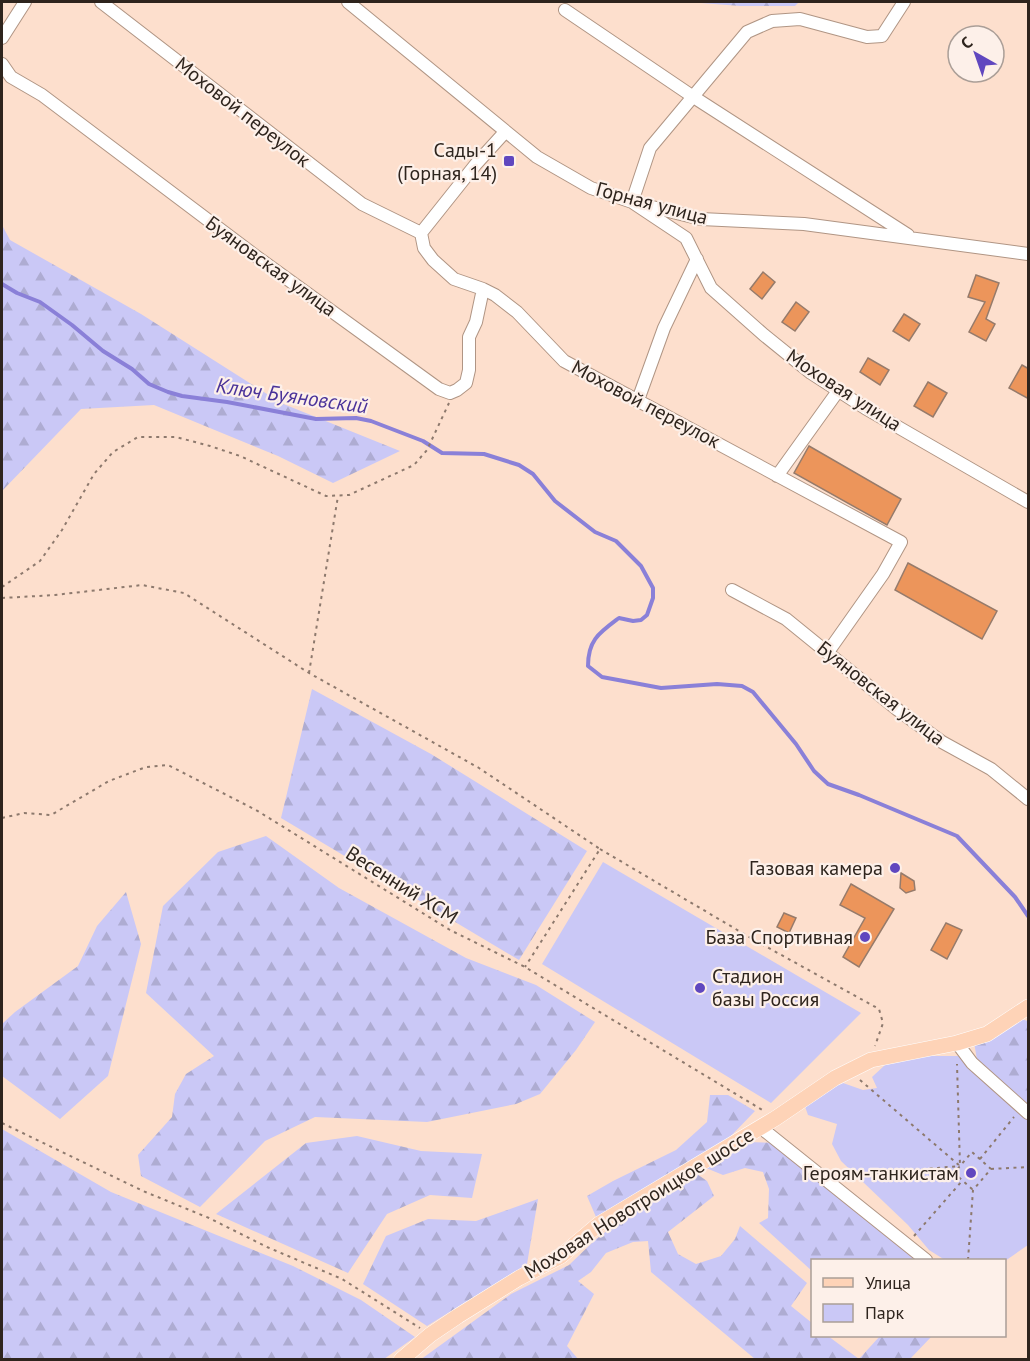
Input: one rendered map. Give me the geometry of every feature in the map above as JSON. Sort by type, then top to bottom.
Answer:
[{"type":"main road","points":[[957,1043],[987,1034],[1029,1007]]},
{"type":"main road","name":"Моховая Новотроицкое шоссе","points":[[401,1359],[430,1335],[519,1278],[561,1256],[599,1224],[776,1118],[836,1078],[871,1060],[957,1043]]},
{"type":"street","points":[[2,38],[26,2]]},
{"type":"street","name":"Моховой переулок","points":[[101,2],[362,204],[421,233],[424,248],[433,260],[454,279],[495,295],[517,312],[564,361],[901,542],[883,574],[828,652]]},
{"type":"street","name":"Горная улица","points":[[348,2],[537,157],[591,188],[632,202],[701,219],[804,224],[1029,254]]},
{"type":"street","points":[[632,202],[650,148],[747,32],[772,21],[800,19],[867,37],[882,36],[904,2]]},
{"type":"street","name":"Горная улица","points":[[565,10],[692,96],[912,238]]},
{"type":"street","name":"Буяновская улица","points":[[2,64],[11,76],[42,95],[286,278],[439,389],[453,392]]},
{"type":"street","points":[[421,233],[476,164],[505,132]]},
{"type":"street","name":"Моховая улица","points":[[632,202],[686,238],[711,288],[811,374],[1029,502]]},
{"type":"street","points":[[638,400],[664,328],[697,259]]},
{"type":"street","points":[[453,392],[466,383],[469,370],[469,337],[476,322],[483,289]]},
{"type":"street","points":[[777,476],[838,391]]},
{"type":"street","name":"Буяновская улица","points":[[732,590],[786,619],[898,710],[942,741],[991,769],[1029,799]]},
{"type":"street","points":[[957,1043],[972,1063],[1025,1111]]},
{"type":"street","points":[[760,1127],[925,1259]]},
{"type":"path","points":[[2,587],[40,561],[62,530],[94,474],[113,452],[138,437],[176,437],[210,446],[240,456],[326,496],[349,495],[414,465],[427,450],[453,392]]},
{"type":"path","points":[[309,673],[338,496]]},
{"type":"path","points":[[2,598],[55,595],[142,585],[184,593],[309,673],[479,768],[600,849],[756,941],[879,1009],[883,1023],[871,1060]]},
{"type":"path","name":"Весенний ХСМ","points":[[2,818],[24,813],[51,815],[109,781],[146,767],[168,765],[256,810],[450,930],[525,967],[776,1118]]},
{"type":"path","points":[[525,967],[600,849]]},
{"type":"path","points":[[957,1043],[960,1166]]},
{"type":"path","points":[[850,1071],[960,1166]]},
{"type":"path","points":[[980,1159],[1025,1111]]},
{"type":"path","points":[[2,1123],[106,1173],[342,1279],[430,1335]]},
{"type":"path","points":[[973,1190],[954,1173],[972,1152],[992,1169],[1029,1167]]},
{"type":"path","points":[[823,1178],[960,1166]]},
{"type":"path","points":[[968,1259],[973,1190],[992,1169]]},
{"type":"path","points":[[910,1241],[963,1180]]},
{"type":"green space","points":[[688,2],[799,2],[795,6],[740,6]]},
{"type":"green space","points":[[2,225],[10,240],[141,314],[281,403],[400,451],[333,483],[278,456],[154,405],[81,409],[2,491]]},
{"type":"green space","points":[[312,689],[431,754],[587,851],[519,960],[281,818]]},
{"type":"green space","points":[[266,836],[339,888],[466,958],[536,985],[595,1022],[576,1050],[540,1094],[516,1104],[427,1122],[315,1117],[265,1141],[200,1207],[141,1176],[138,1155],[172,1117],[175,1094],[186,1074],[214,1056],[146,993],[163,906],[218,852]]},
{"type":"green space","name":"Стадион базы Россия","points":[[603,862],[861,1013],[771,1103],[542,964]]},
{"type":"green space","points":[[126,892],[141,944],[108,1076],[60,1119],[2,1076],[2,1024],[78,966],[97,926]]},
{"type":"green space","points":[[1009,1016],[1028,1021],[1028,1104],[977,1060],[974,1042]]},
{"type":"green space","points":[[927,1056],[958,1056],[1028,1119],[1028,1245],[1006,1260],[943,1259],[929,1250],[908,1225],[841,1161],[832,1144],[837,1124],[808,1115],[802,1098],[843,1083],[863,1090],[877,1088],[872,1077],[885,1065]]},
{"type":"green space","points":[[710,1095],[728,1095],[755,1111],[730,1137],[596,1217],[587,1196],[676,1150],[707,1122]]},
{"type":"green space","points":[[2,1129],[111,1192],[293,1266],[361,1300],[415,1337],[384,1359],[2,1359]]},
{"type":"green space","points":[[357,1136],[421,1151],[482,1154],[472,1198],[430,1195],[387,1214],[348,1273],[216,1214],[306,1143]]},
{"type":"green space","points":[[747,1142],[787,1143],[918,1259],[811,1259],[811,1270],[759,1223],[768,1218],[769,1189],[763,1172],[745,1168],[723,1175],[706,1168]]},
{"type":"green space","points":[[694,1172],[707,1181],[714,1196],[668,1232],[678,1254],[696,1264],[721,1256],[735,1239],[740,1226],[807,1283],[791,1306],[811,1322],[811,1337],[829,1337],[859,1359],[755,1359],[651,1272],[648,1241],[633,1242],[606,1253],[591,1272],[578,1281],[594,1294],[567,1346],[578,1359],[420,1360],[511,1294],[569,1265],[595,1240],[636,1209]]},
{"type":"green space","points":[[538,1199],[527,1264],[427,1326],[363,1284],[386,1236],[428,1219],[476,1221]]},
{"type":"green space","points":[[879,1337],[931,1337],[910,1359],[859,1359]]},
{"type":"building","points":[[763,272],[775,282],[762,299],[750,289]]},
{"type":"building","points":[[976,275],[999,283],[986,319],[995,324],[986,341],[969,332],[985,302],[968,297]]},
{"type":"building","points":[[796,302],[809,312],[795,331],[782,322]]},
{"type":"building","points":[[904,314],[920,324],[909,341],[893,331]]},
{"type":"building","points":[[868,358],[889,370],[880,385],[860,372]]},
{"type":"building","points":[[1022,365],[1029,369],[1029,399],[1009,388]]},
{"type":"building","points":[[928,382],[947,393],[933,417],[914,406]]},
{"type":"building","points":[[809,446],[901,499],[887,525],[794,473]]},
{"type":"building","points":[[908,563],[997,611],[982,639],[895,590]]},
{"type":"building","points":[[901,873],[914,881],[915,890],[906,893],[900,888]]},
{"type":"building","name":"База Спортивная","points":[[851,884],[894,909],[859,967],[843,957],[865,918],[840,905]]},
{"type":"building","points":[[784,913],[796,918],[789,933],[777,927]]},
{"type":"building","points":[[946,923],[962,930],[947,959],[931,950]]},
{"type":"waterway","name":"Ключ Буяновский","points":[[2,284],[40,302],[149,384],[168,392],[316,419],[356,418],[371,421],[423,441],[442,453],[484,454],[519,465],[533,474],[555,501],[595,532],[616,541],[641,566],[653,588],[653,598],[647,615],[641,620],[633,621],[619,618],[606,628],[593,643],[588,666],[602,677],[661,688],[717,684],[742,686],[753,692],[796,744],[814,771],[828,784],[957,836],[1015,897],[1028,916]]},
{"type":"place","name":"Сады-1 (Горная, 14)","points":[[509,161]]},
{"type":"place","name":"Газовая камера","points":[[895,868]]},
{"type":"place","name":"База Спортивная","points":[[865,937]]},
{"type":"place","name":"Стадион базы Россия","points":[[700,988]]},
{"type":"place","name":"Героям-танкистам","points":[[971,1173]]}]
